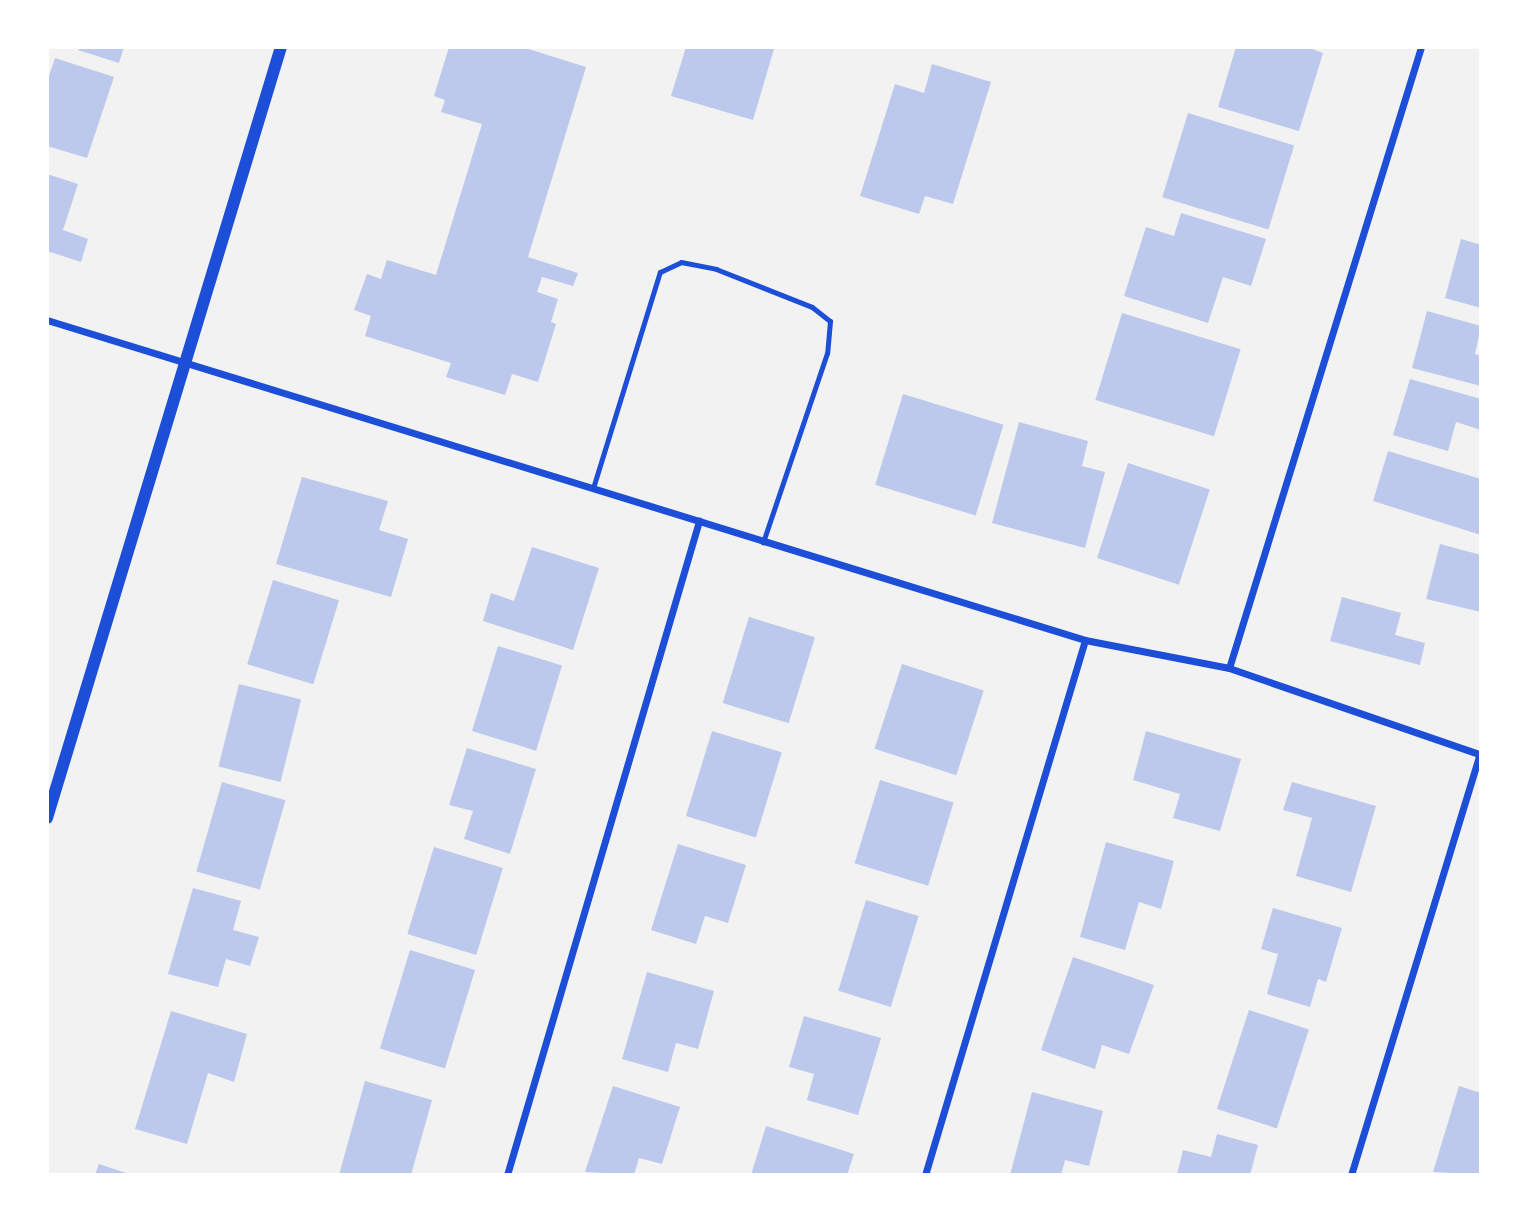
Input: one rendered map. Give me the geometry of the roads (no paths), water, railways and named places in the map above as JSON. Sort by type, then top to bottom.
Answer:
[{"type":"street","points":[[47,818],[281,47]]},
{"type":"street","points":[[1230,668],[1421,47]]},
{"type":"street","points":[[47,320],[1085,640],[1230,668],[1480,755],[1351,1175]]},
{"type":"street","points":[[507,1175],[699,522]]},
{"type":"street","points":[[925,1175],[1085,640]]},
{"type":"lane","points":[[593,488],[660,272],[681,261],[716,269],[812,307],[830,321],[827,353],[763,541]]}]
